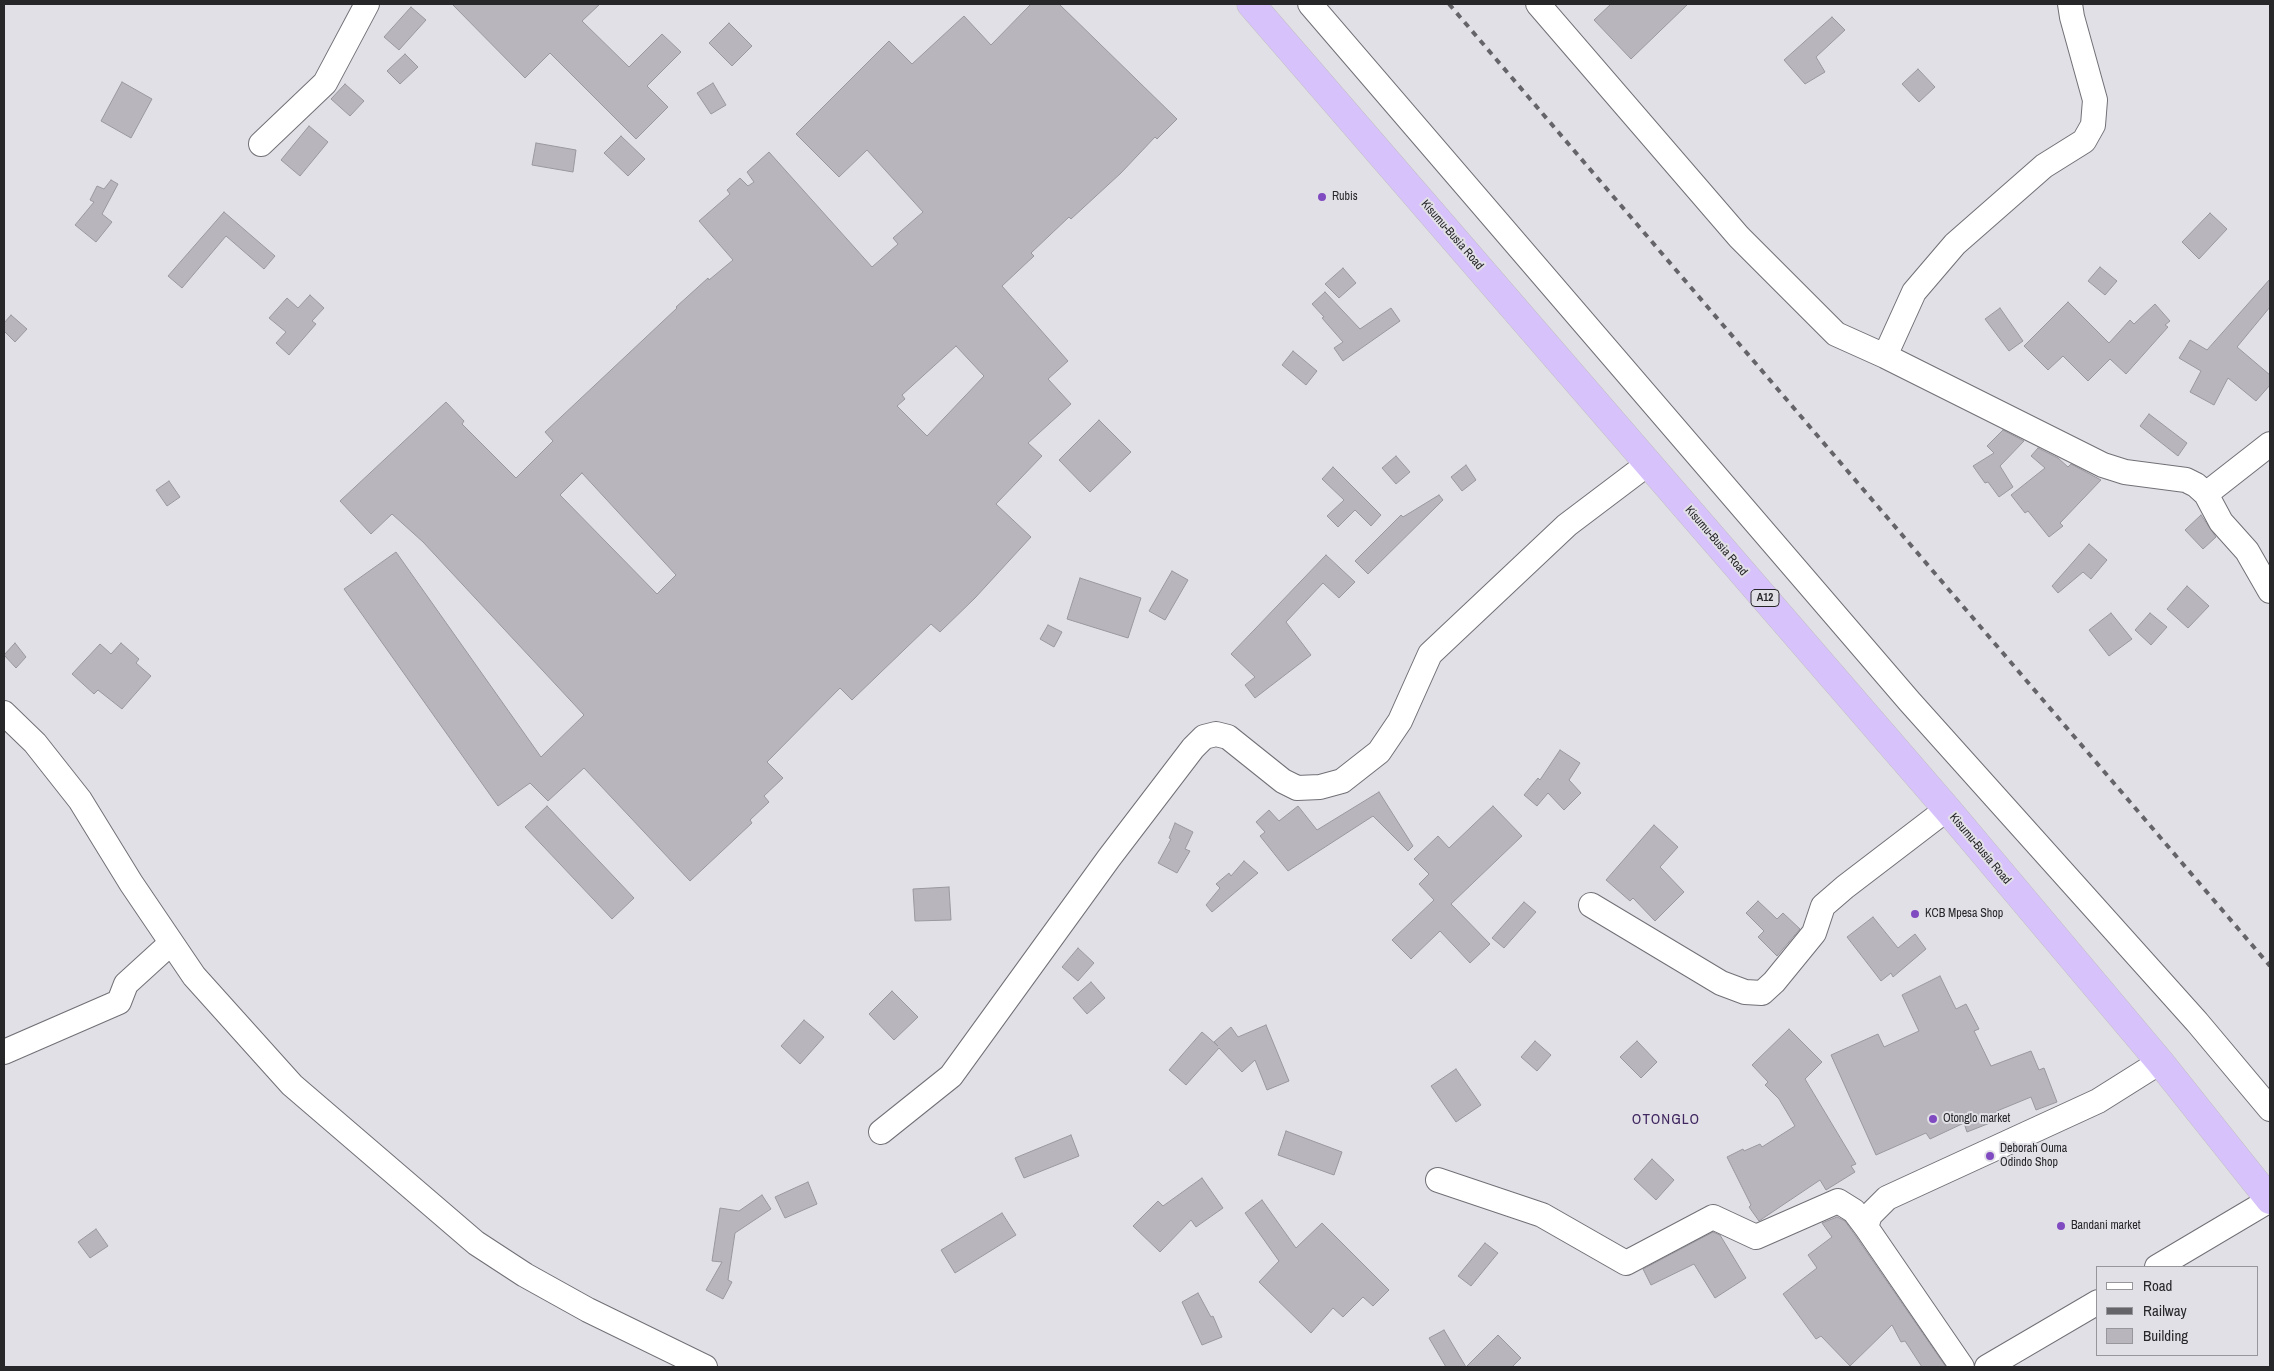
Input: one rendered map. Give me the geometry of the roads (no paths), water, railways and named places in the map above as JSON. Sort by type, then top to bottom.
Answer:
[{"type":"highway","name":"Kisumu-Busia Road","points":[[1252,4],[1947,809],[2160,1062],[2270,1200]]},
{"type":"street","points":[[261,144],[325,83],[367,4]]},
{"type":"street","points":[[1310,4],[1910,702],[2197,1022],[2270,1109]]},
{"type":"street","points":[[1538,4],[1739,237],[1818,319],[1836,334],[1885,356],[2103,465],[2125,472],[2186,480],[2196,485],[2206,494],[2221,522],[2246,551],[2270,591]]},
{"type":"street","points":[[1885,356],[1914,292],[1955,244],[2044,166],[2084,142],[2093,125],[2095,100],[2070,4]]},
{"type":"street","points":[[2206,494],[2270,444]]},
{"type":"street","points":[[881,1132],[951,1076],[1109,858],[1193,748],[1204,737],[1216,734],[1228,737],[1283,781],[1297,788],[1320,787],[1342,781],[1380,752],[1400,721],[1430,654],[1567,525],[1649,463]]},
{"type":"street","points":[[4,713],[35,742],[80,800],[131,883],[194,976],[292,1085],[476,1243],[525,1275],[588,1310],[705,1367]]},
{"type":"street","points":[[1591,905],[1721,983],[1745,992],[1762,993],[1774,982],[1814,933],[1823,906],[1947,809]]},
{"type":"street","points":[[4,1052],[119,1002],[126,984],[171,943]]},
{"type":"street","points":[[1866,1227],[1870,1215],[1887,1198],[2098,1101],[2160,1062]]},
{"type":"street","points":[[1438,1180],[1542,1215],[1626,1263],[1712,1217],[1756,1237],[1838,1202],[1854,1211],[1962,1367]]},
{"type":"street","points":[[2159,1266],[2270,1200]]},
{"type":"street","points":[[1987,1367],[2096,1303]]},
{"type":"railway","points":[[1449,4],[2270,966]]},
{"type":"place","name":"Rubis","points":[[1322,197]]},
{"type":"place","name":"KCB Mpesa Shop","points":[[1915,914]]},
{"type":"place","name":"Otonglo market","points":[[1933,1119]]},
{"type":"place","name":"Deborah Ouma Odindo Shop","points":[[1990,1156]]},
{"type":"place","name":"Bandani market","points":[[2061,1226]]},
{"type":"district","name":"OTONGLO","points":[[1666,1120]]}]
